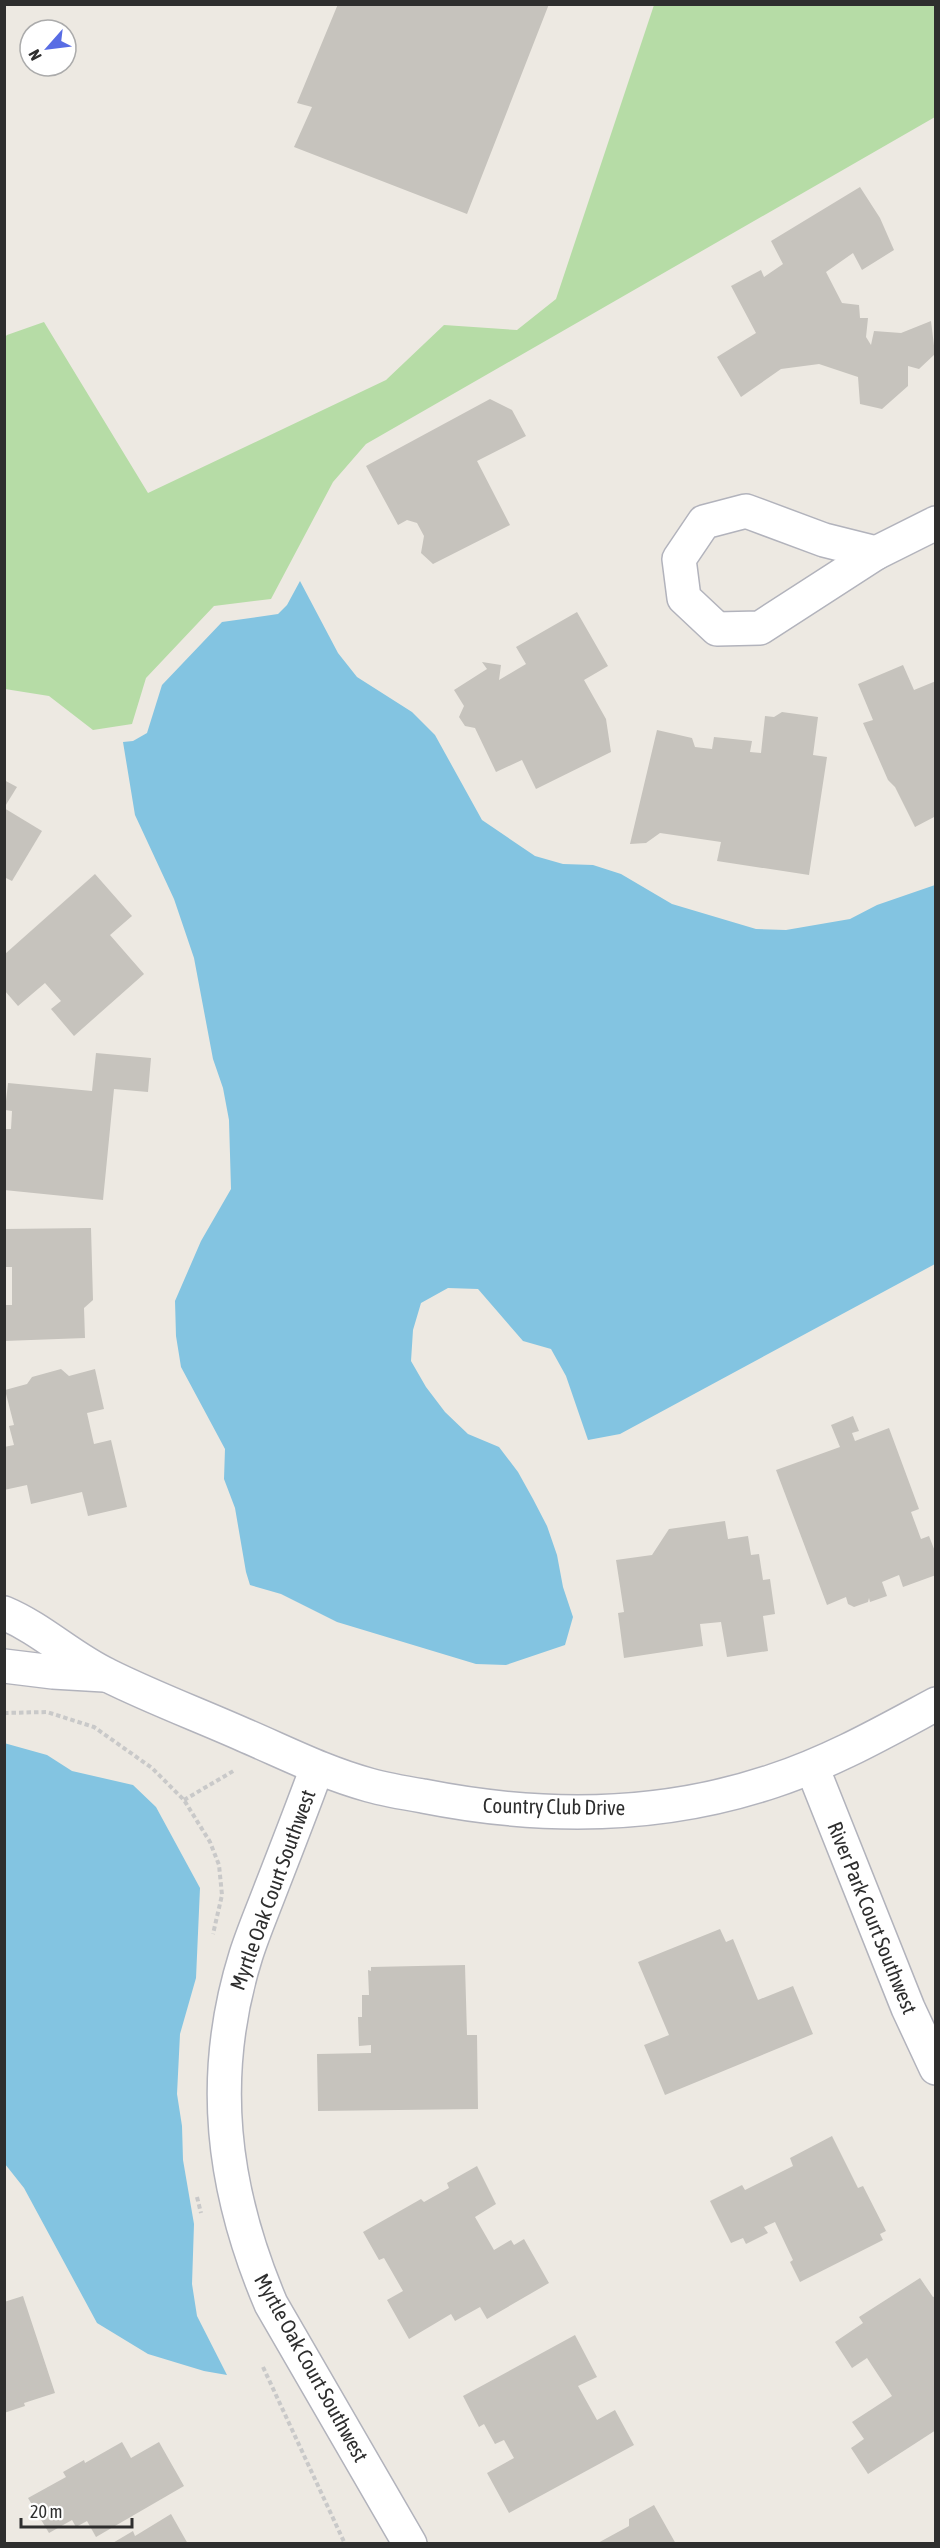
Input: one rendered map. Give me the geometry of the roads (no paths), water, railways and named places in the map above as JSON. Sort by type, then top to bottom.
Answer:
[{"type":"street","points":[[876,553],[824,540],[746,511],[704,522],[679,559],[684,598],[717,629],[760,628],[876,553],[936,523]]},
{"type":"street","name":"Country Club Drive","points":[[4,1613],[22,1621],[105,1675],[317,1768],[370,1786],[477,1807],[583,1812],[637,1809],[699,1800],[772,1782],[812,1767],[848,1752],[936,1704]]},
{"type":"street","name":"Country Club Drive","points":[[4,1666],[105,1675]]},
{"type":"street","name":"River Park Court Southwest","points":[[812,1767],[908,2008],[936,2068]]},
{"type":"street","name":"Myrtle Oak Court Southwest","points":[[317,1768],[246,1954],[235,1998],[227,2042],[225,2087],[231,2177],[240,2221],[271,2304],[410,2544]]},
{"type":"water","points":[[300,581],[338,653],[357,677],[412,712],[435,735],[482,820],[535,856],[563,864],[593,865],[621,874],[672,904],[756,929],[786,930],[850,919],[877,905],[935,885],[935,1264],[620,1434],[588,1440],[566,1376],[551,1349],[523,1341],[478,1289],[448,1288],[421,1303],[413,1330],[411,1361],[426,1387],[445,1412],[468,1434],[499,1447],[518,1472],[547,1526],[573,1617],[565,1645],[506,1665],[476,1664],[337,1622],[281,1594],[250,1585],[235,1508],[224,1479],[225,1449],[181,1367],[176,1336],[175,1301],[201,1241],[231,1189],[229,1120],[223,1088],[213,1059],[194,958],[174,899],[135,815],[123,742],[133,741],[147,733],[162,685],[222,622],[278,614],[287,605]]},
{"type":"water","points":[[4,1743],[47,1755],[72,1771],[133,1785],[156,1807],[200,1888],[196,1978],[180,2034],[177,2094],[182,2126],[183,2160],[194,2224],[192,2284],[197,2316],[227,2375],[204,2371],[148,2354],[97,2323],[24,2188],[5,2164]]}]
